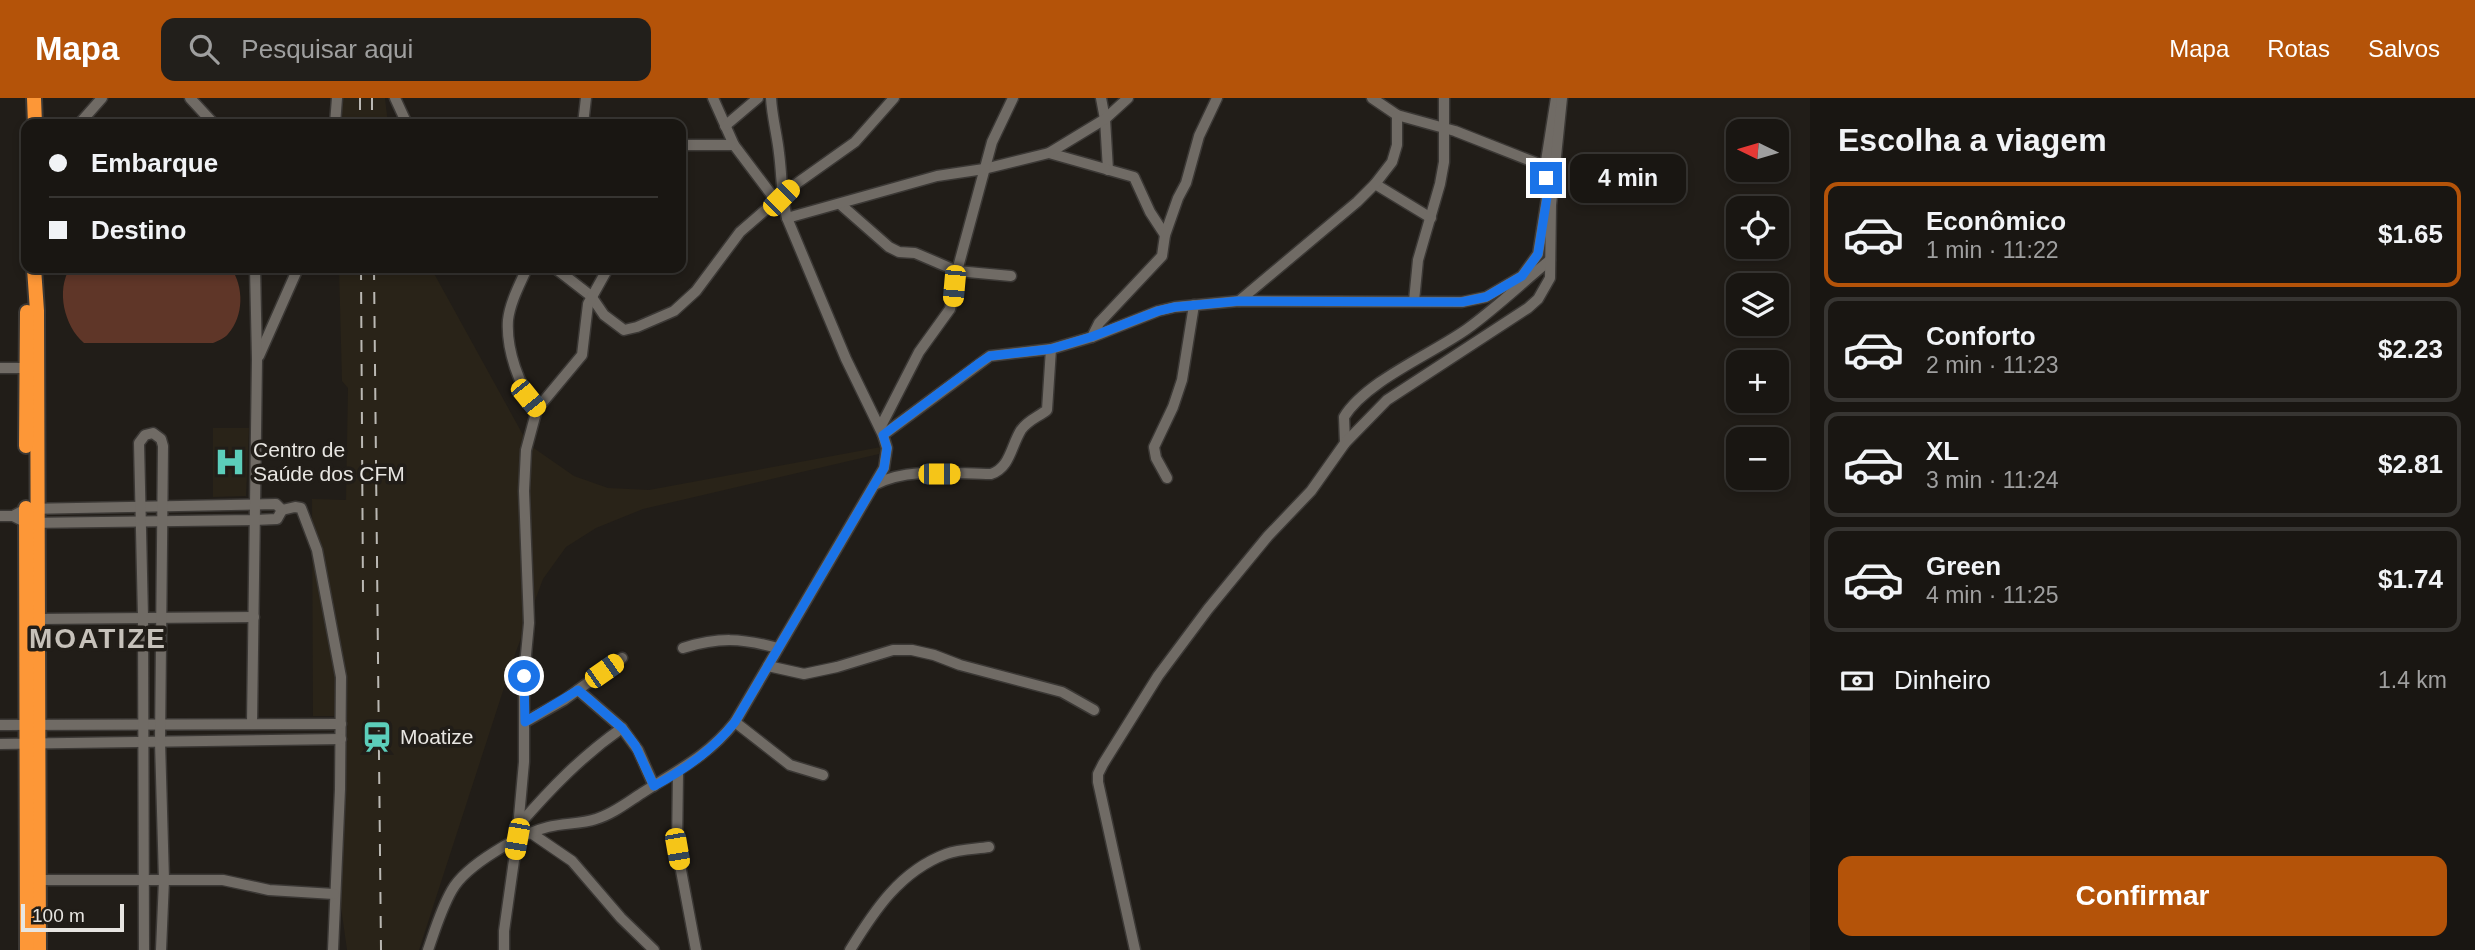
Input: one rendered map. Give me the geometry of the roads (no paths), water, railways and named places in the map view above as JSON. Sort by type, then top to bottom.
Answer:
[{"type":"highway","points":[[34,98],[34,119]]},
{"type":"highway","points":[[32,726],[38,619],[31,516],[37,311],[34,273]]},
{"type":"highway","points":[[27,950],[32,726],[31,516],[26,368],[27,311],[34,291]]},
{"type":"highway","points":[[32,744],[39,950]]},
{"type":"street","points":[[83,119],[102,98]]},
{"type":"street","points":[[190,98],[209,119]]},
{"type":"street","points":[[335,119],[337,98]]},
{"type":"street","points":[[395,98],[405,119]]},
{"type":"street","points":[[584,119],[586,98]]},
{"type":"street","points":[[428,950],[441,912],[465,873],[517,839],[531,833],[548,827],[596,819],[678,773],[713,746],[735,722],[884,468],[887,448],[882,431],[846,359],[779,200],[734,145],[713,98]]},
{"type":"street","points":[[725,126],[758,98]]},
{"type":"street","points":[[771,98],[779,152],[779,200]]},
{"type":"street","points":[[561,273],[591,296],[604,315],[624,330],[674,311],[696,291],[740,232],[803,178],[855,142],[894,98]]},
{"type":"street","points":[[882,431],[919,352],[950,309],[957,271],[992,142],[1013,98]]},
{"type":"street","points":[[1101,98],[1108,170]]},
{"type":"street","points":[[787,218],[937,176],[984,169],[1049,153],[1105,119],[1128,98]]},
{"type":"street","points":[[1091,337],[1099,323],[1162,256],[1165,235],[1188,176],[1199,136],[1217,98]]},
{"type":"street","points":[[1372,98],[1396,115],[1445,128],[1544,164]]},
{"type":"street","points":[[1414,301],[1418,260],[1444,162],[1444,98]]},
{"type":"street","points":[[882,431],[990,356],[1051,349],[1158,311],[1239,301],[1462,302],[1486,297],[1522,276],[1538,254],[1548,191],[1544,164],[1556,98]]},
{"type":"street","points":[[1135,950],[1098,774],[1158,676],[1268,536],[1311,491],[1345,443],[1387,400],[1533,305],[1550,278],[1551,205],[1562,98]]},
{"type":"street","points":[[1239,301],[1375,184],[1396,153],[1396,115]]},
{"type":"street","points":[[686,147],[734,145]]},
{"type":"street","points":[[1049,153],[1134,177],[1150,212],[1165,235]]},
{"type":"street","points":[[1375,184],[1431,218]]},
{"type":"street","points":[[840,204],[889,247],[899,252],[915,253],[957,271],[1011,276]]},
{"type":"street","points":[[1345,443],[1344,417],[1354,404],[1425,354],[1468,328],[1550,260]]},
{"type":"street","points":[[252,724],[257,359],[255,273]]},
{"type":"street","points":[[257,359],[296,273]]},
{"type":"street","points":[[525,273],[508,318],[509,340],[528,398],[537,409]]},
{"type":"street","points":[[504,950],[504,931],[519,826],[525,722],[524,676],[529,623],[524,491],[526,450],[537,409],[582,355],[588,304],[605,273]]},
{"type":"street","points":[[1167,478],[1156,458],[1154,447],[1182,380],[1194,305]]},
{"type":"street","points":[[875,484],[887,478],[913,474],[1000,472],[1021,431],[1028,422],[1047,410],[1051,349]]},
{"type":"street","points":[[0,368],[26,368]]},
{"type":"street","points":[[144,950],[143,617],[139,443],[145,435],[153,433],[161,439],[163,446],[160,743],[164,880],[161,950]]},
{"type":"street","points":[[31,516],[162,506],[276,504],[282,510]]},
{"type":"street","points":[[282,510],[301,508],[317,550],[341,677],[333,950]]},
{"type":"street","points":[[0,516],[141,522],[254,520],[277,519],[282,510]]},
{"type":"street","points":[[38,619],[254,617]]},
{"type":"street","points":[[683,649],[707,641],[731,639],[778,648]]},
{"type":"street","points":[[768,666],[804,674],[893,650],[912,650],[934,655],[960,666],[1062,692],[1094,709]]},
{"type":"street","points":[[525,722],[578,690],[622,658]]},
{"type":"street","points":[[578,690],[622,728],[638,750],[654,786]]},
{"type":"street","points":[[735,722],[790,765],[823,775]]},
{"type":"street","points":[[0,725],[341,724]]},
{"type":"street","points":[[519,826],[570,768],[622,728]]},
{"type":"street","points":[[0,744],[341,739]]},
{"type":"street","points":[[678,773],[677,849],[696,950]]},
{"type":"street","points":[[531,833],[572,861],[621,918],[654,950]]},
{"type":"street","points":[[850,950],[894,887],[912,872],[947,853],[989,847]]},
{"type":"street","points":[[38,880],[223,880],[269,890],[334,894]]},
{"type":"railway","points":[[360,98],[360,119]]},
{"type":"railway","points":[[372,98],[372,119]]},
{"type":"railway","points":[[361,273],[363,595]]},
{"type":"railway","points":[[374,273],[381,950]]},
{"type":"place","name":"Centro de Saúde dos CFM","points":[[230,462]]},
{"type":"place","name":"Moatize","points":[[377,737]]},
{"type":"district","name":"MOATIZE","points":[[98,638]]}]
